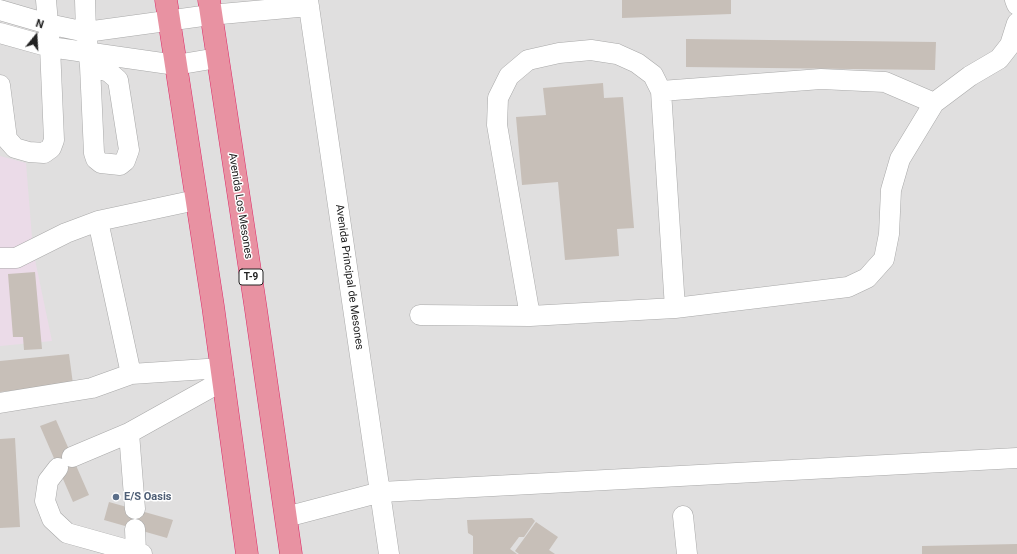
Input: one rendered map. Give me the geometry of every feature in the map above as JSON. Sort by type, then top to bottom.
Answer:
[{"type":"highway","points":[[166,0],[223,374],[247,554]]},
{"type":"highway","name":"Avenida Los Mesones","points":[[209,8],[256,310],[291,554]]},
{"type":"street","points":[[0,85],[7,139],[15,148],[29,152],[44,153],[51,148],[54,140],[50,47],[46,0]]},
{"type":"street","points":[[1015,0],[1017,5]]},
{"type":"street","points":[[88,2],[86,32],[89,60]]},
{"type":"street","points":[[0,10],[48,24],[86,32],[169,21],[209,8],[309,3]]},
{"type":"street","name":"Avenida Principal de Mesones","points":[[309,3],[389,554]]},
{"type":"street","points":[[420,315],[530,316],[675,308],[848,287],[867,278],[884,259],[889,234],[891,190],[900,159],[934,103],[970,76],[999,59],[1010,45],[1017,23]]},
{"type":"street","points":[[0,33],[89,60],[176,65],[217,58]]},
{"type":"street","points":[[530,316],[496,125],[498,98],[509,76],[528,60],[559,53],[592,50],[617,54],[637,63],[653,75],[661,92],[675,308]]},
{"type":"street","points":[[661,92],[822,79],[885,82],[934,103]]},
{"type":"street","points":[[0,258],[16,258],[66,233],[98,221],[196,200]]},
{"type":"street","points":[[98,221],[131,374]]},
{"type":"street","points":[[0,403],[92,388],[131,374],[223,374]]},
{"type":"street","points":[[135,529],[139,553],[67,533],[52,519],[45,501],[48,481],[65,463],[129,433],[223,374]]},
{"type":"street","points":[[129,433],[135,509]]},
{"type":"street","points":[[286,517],[381,492],[1017,458]]},
{"type":"street","points":[[683,516],[687,554]]},
{"type":"shaded area","points":[[0,0],[1017,0],[1017,554],[0,554]]},
{"type":"shaded area","points":[[0,156],[26,163],[33,250],[52,341],[0,346]]},
{"type":"building","points":[[622,0],[731,0],[731,14],[622,18]]},
{"type":"building","points":[[686,39],[936,42],[935,70],[686,67]]},
{"type":"building","points":[[603,83],[604,98],[623,97],[634,228],[617,229],[619,256],[565,260],[558,182],[522,185],[516,117],[546,115],[543,88]]},
{"type":"building","points":[[35,272],[42,349],[24,350],[23,337],[13,337],[8,274]]},
{"type":"building","points":[[69,354],[73,384],[0,392],[0,361]]},
{"type":"building","points":[[56,420],[89,495],[73,502],[40,426]]},
{"type":"building","points":[[15,438],[20,527],[0,528],[0,439]]},
{"type":"building","points":[[109,502],[173,520],[167,538],[104,520]]},
{"type":"building","points":[[532,518],[535,521],[524,537],[519,537],[510,549],[517,554],[473,554],[473,536],[468,533],[467,520]]},
{"type":"building","points":[[536,522],[558,537],[549,550],[555,554],[519,554],[515,551]]},
{"type":"building","points":[[1017,544],[1017,554],[922,554],[922,546]]},
{"type":"place","name":"E/S Oasis","points":[[116,497]]}]
